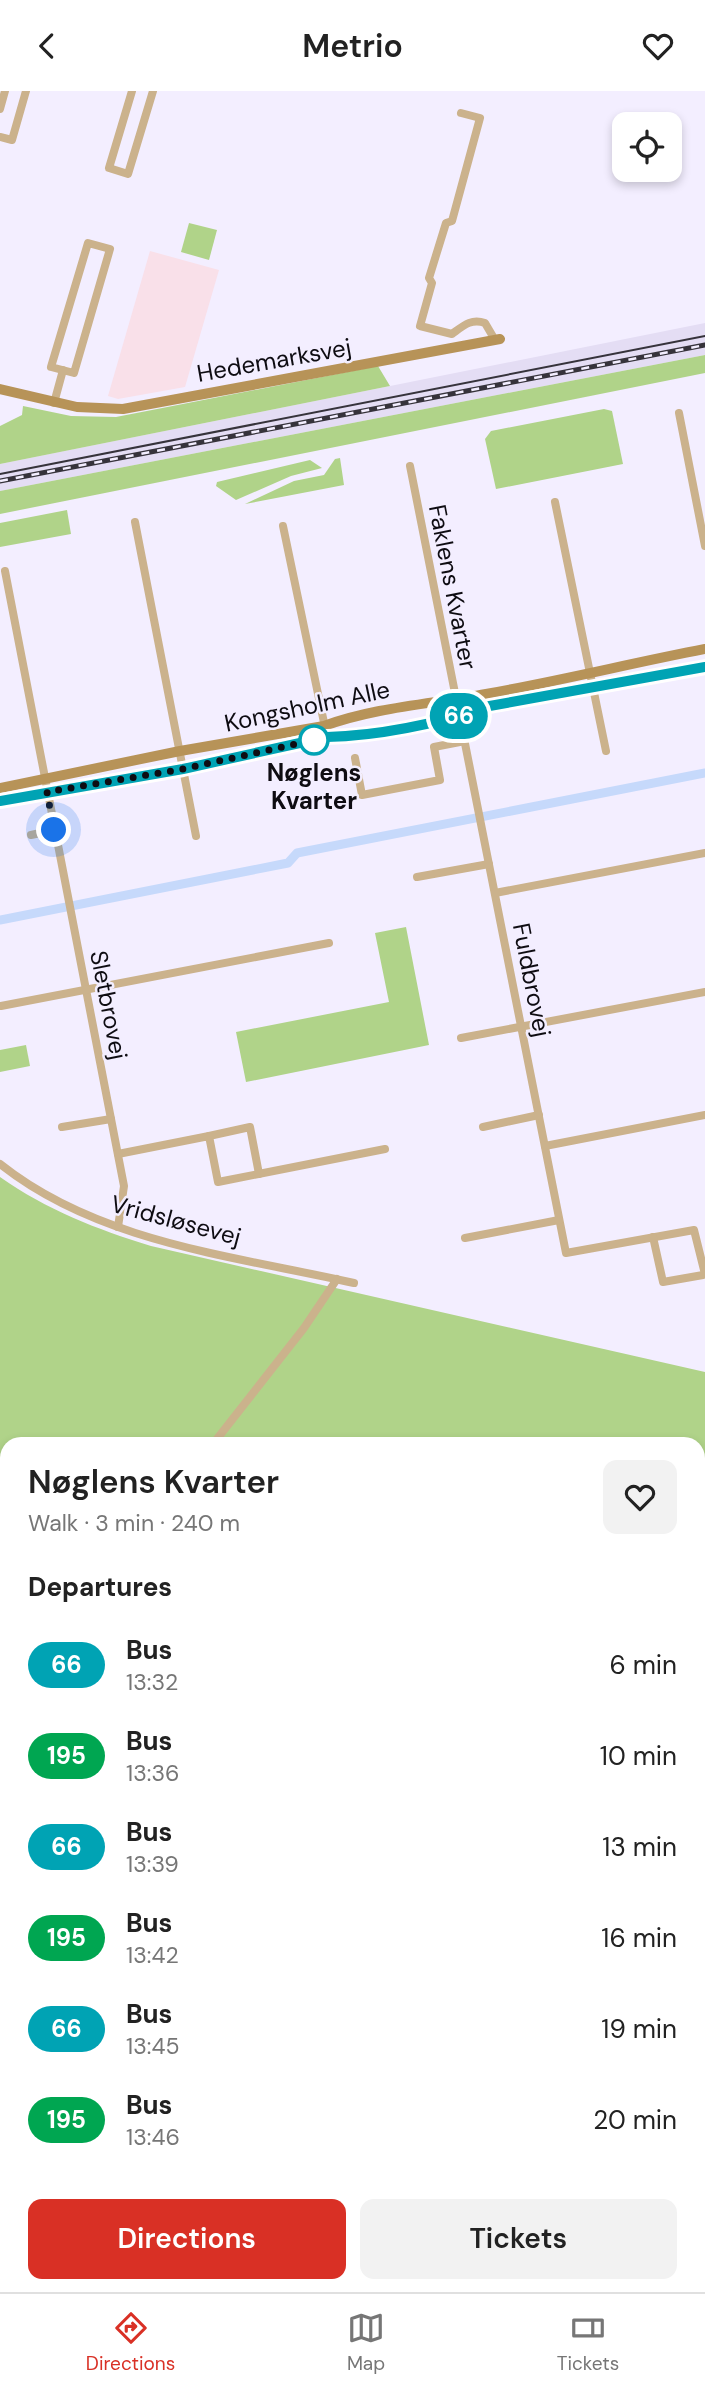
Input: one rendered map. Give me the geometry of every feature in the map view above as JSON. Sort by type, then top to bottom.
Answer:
[{"type":"street","points":[[0,109],[5,91]]},
{"type":"street","points":[[0,137],[12,140],[26,91]]},
{"type":"street","points":[[132,91],[110,168],[128,174],[153,91]]},
{"type":"street","points":[[461,113],[480,118],[452,221],[446,223],[429,278],[432,283],[421,325],[452,334],[466,324],[479,321],[485,323],[497,340]]},
{"type":"street","points":[[88,243],[110,249],[74,373],[63,370],[51,367],[88,243]]},
{"type":"street","name":"Hedemarksvej","points":[[0,389],[54,403],[123,409],[497,340]]},
{"type":"street","points":[[54,403],[63,370]]},
{"type":"street","points":[[679,413],[705,546]]},
{"type":"street","name":"Faklens Kvarter","points":[[410,466],[460,716]]},
{"type":"street","points":[[555,502],[606,751]]},
{"type":"street","points":[[135,521],[196,836]]},
{"type":"street","points":[[284,526],[326,732]]},
{"type":"street","name":"Sletbrovej","points":[[5,571],[124,1186],[118,1227]]},
{"type":"street","name":"Kongsholm Alle","points":[[0,801],[183,769],[326,732],[346,718],[705,649]]},
{"type":"street","name":"Kongsholm Alle","points":[[0,787],[180,751],[326,732],[350,737],[460,716],[484,707],[705,667]]},
{"type":"street","name":"Fuldbrovej","points":[[460,716],[566,1253],[653,1237]]},
{"type":"street","points":[[355,758],[362,795],[440,780],[434,747],[465,741]]},
{"type":"street","points":[[31,835],[54,830]]},
{"type":"street","points":[[495,893],[705,853]]},
{"type":"street","points":[[417,877],[489,864]]},
{"type":"street","points":[[1,1006],[329,943]]},
{"type":"street","points":[[461,1038],[705,992]]},
{"type":"street","points":[[483,1126],[539,1115]]},
{"type":"street","points":[[545,1146],[705,1115]]},
{"type":"street","points":[[62,1127],[111,1119]]},
{"type":"street","points":[[118,1154],[250,1127],[259,1174]]},
{"type":"street","points":[[209,1136],[218,1182],[385,1149]]},
{"type":"street","name":"Vridsløsevej","points":[[0,1164],[66,1206],[118,1227],[177,1244],[354,1283]]},
{"type":"street","points":[[465,1238],[559,1220]]},
{"type":"street","points":[[694,1230],[704,1275],[663,1282],[653,1237],[694,1230]]},
{"type":"street","points":[[218,1437],[297,1336],[337,1279]]},
{"type":"shaded area","points":[[150,251],[219,270],[185,387],[118,399],[108,396]]},
{"type":"shaded area","points":[[705,323],[705,355],[0,491],[0,464]]},
{"type":"green space","points":[[189,223],[217,230],[209,260],[181,252]]},
{"type":"green space","points":[[705,355],[705,373],[0,514],[0,491]]},
{"type":"green space","points":[[378,366],[390,386],[0,464],[0,426],[22,415],[23,406],[71,416],[116,417]]},
{"type":"green space","points":[[604,409],[612,411],[623,464],[496,489],[485,439],[491,431]]},
{"type":"green space","points":[[340,458],[344,485],[245,504],[294,481],[324,475],[335,459]]},
{"type":"green space","points":[[310,460],[322,468],[291,476],[236,500],[216,486],[217,482]]},
{"type":"green space","points":[[67,510],[71,534],[0,547],[0,523]]},
{"type":"green space","points":[[406,927],[429,1045],[246,1082],[236,1032],[389,1002],[375,933]]},
{"type":"green space","points":[[26,1045],[30,1066],[0,1072],[0,1050]]},
{"type":"green space","points":[[0,1177],[72,1217],[151,1246],[705,1372],[705,1437],[0,1437]]},
{"type":"waterway","points":[[0,920],[288,863],[297,853],[705,773]]},
{"type":"tram line","points":[[0,474],[705,336]]},
{"type":"railway","points":[[0,481],[705,345]]},
{"type":"bus line","name":"66","points":[[0,801],[183,769],[207,761],[327,737],[350,737],[460,716],[484,707],[705,667]]},
{"type":"place","name":"Nøglens Kvarter","points":[[314,740]]},
{"type":"route","points":[[54,830],[47,792],[183,769],[207,761],[314,740]]}]
